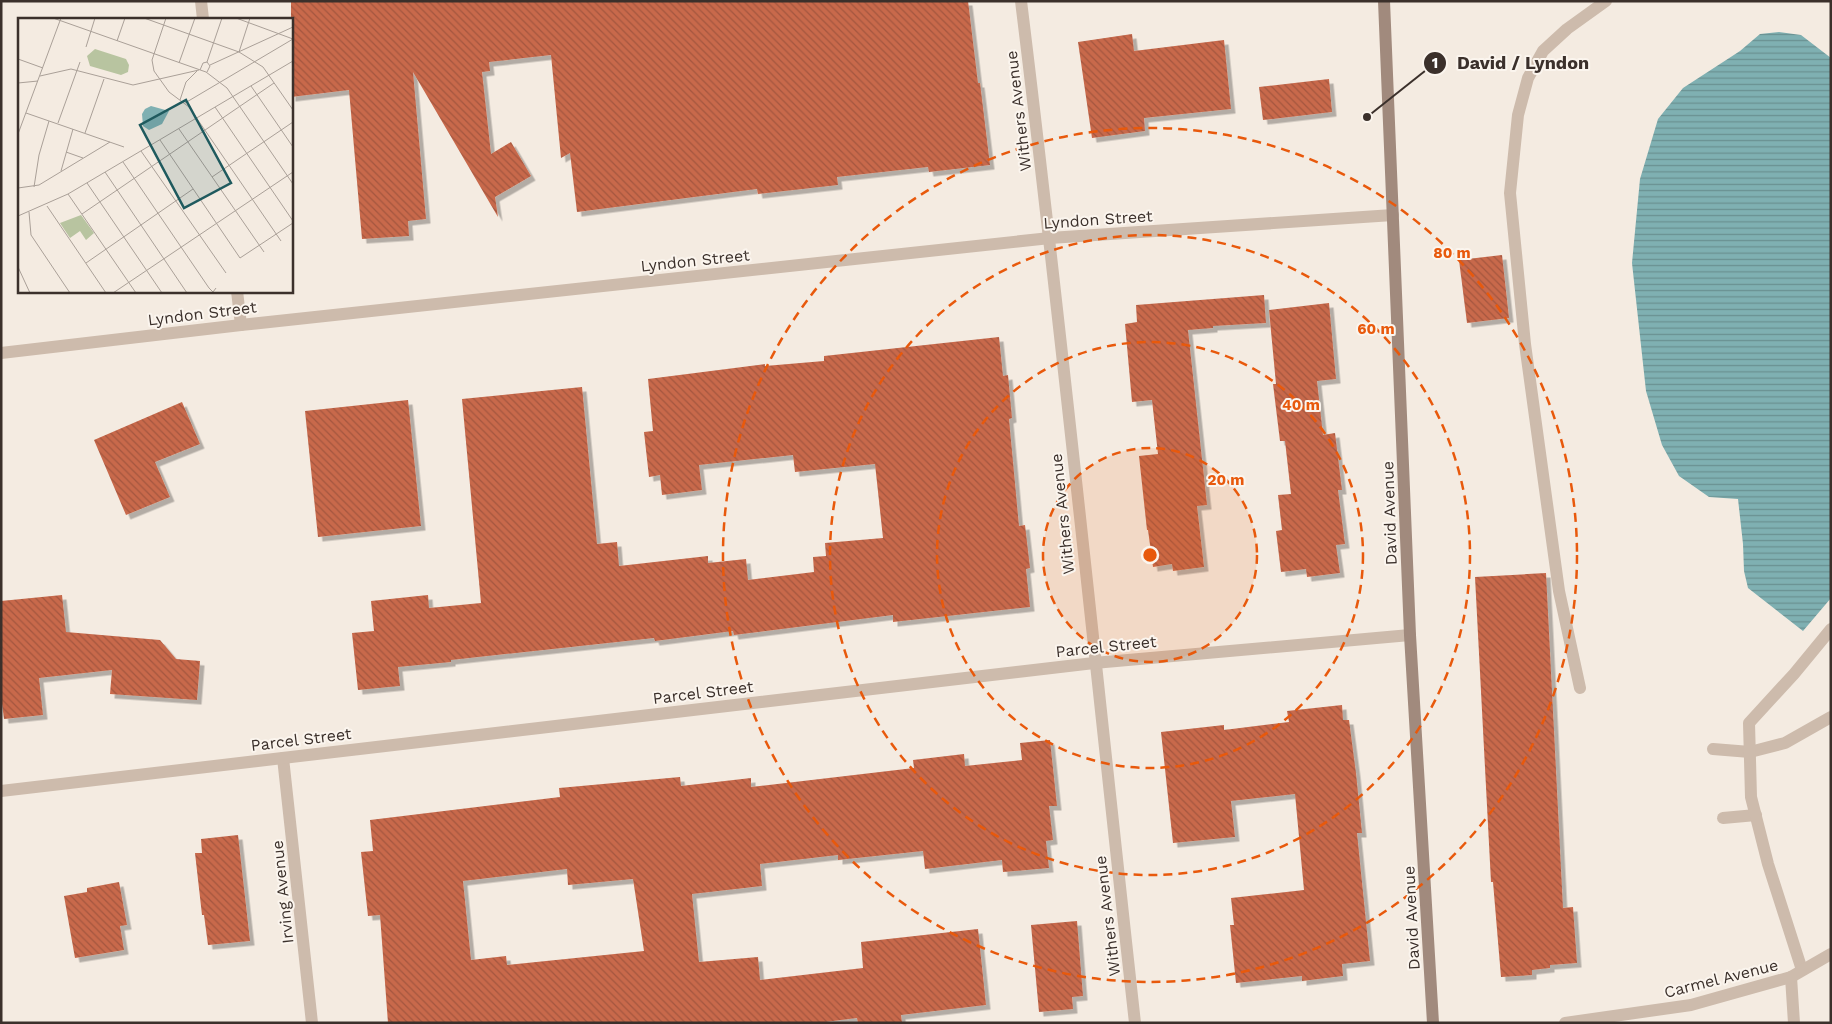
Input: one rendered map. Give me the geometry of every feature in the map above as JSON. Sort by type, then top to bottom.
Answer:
[{"type":"main road","name":"David Avenue","points":[[1384,1],[1410,635],[1433,1023]]},
{"type":"street","points":[[201,1],[203,18]]},
{"type":"street","name":"Withers Avenue","points":[[1021,1],[1050,238],[1094,662],[1135,1023]]},
{"type":"street","points":[[1580,688],[1559,591],[1525,344],[1510,193],[1518,115],[1528,78],[1543,51],[1566,29],[1606,1]]},
{"type":"street","name":"Lyndon Street","points":[[1,353],[241,325],[1050,238],[1393,215]]},
{"type":"street","points":[[237,292],[241,325]]},
{"type":"street","points":[[1802,970],[1768,864],[1751,797],[1749,723],[1794,674],[1831,629]]},
{"type":"street","name":"Parcel Street","points":[[1,791],[1094,662],[1410,635]]},
{"type":"street","points":[[1713,750],[1750,752],[1785,743],[1831,717]]},
{"type":"street","name":"Irving Avenue","points":[[283,758],[312,1023]]},
{"type":"street","points":[[1723,818],[1756,815]]},
{"type":"street","name":"Carmel Avenue","points":[[1565,1023],[1691,1005],[1791,977],[1831,954]]},
{"type":"street","points":[[1791,977],[1794,1023]]},
{"type":"water","points":[[1779,32],[1801,35],[1831,58],[1831,598],[1803,631],[1748,588],[1744,571],[1738,499],[1709,497],[1679,476],[1662,445],[1646,391],[1632,263],[1640,179],[1658,119],[1683,88],[1740,51],[1760,34]]},
{"type":"building","points":[[291,1],[968,1],[990,165],[929,172],[928,167],[837,177],[838,185],[758,194],[757,189],[577,212],[570,153],[561,158],[551,55],[489,62],[490,71],[482,72],[491,154],[511,142],[531,176],[495,197],[498,217],[413,72],[426,219],[408,221],[409,236],[362,239],[349,90],[292,97]]},
{"type":"building","points":[[1132,34],[1134,51],[1224,40],[1231,109],[1144,118],[1145,131],[1092,138],[1078,42]]},
{"type":"building","points":[[1329,79],[1332,112],[1263,120],[1259,87]]},
{"type":"building","points":[[1502,255],[1509,318],[1467,323],[1459,260]]},
{"type":"building","points":[[1264,295],[1266,323],[1213,326],[1213,328],[1188,330],[1207,505],[1197,506],[1204,567],[1173,571],[1172,564],[1153,567],[1139,456],[1158,454],[1152,400],[1132,402],[1125,324],[1137,322],[1136,305]]},
{"type":"building","points":[[1329,303],[1336,379],[1317,381],[1323,435],[1335,433],[1342,490],[1338,490],[1345,544],[1336,545],[1340,573],[1307,577],[1306,569],[1281,572],[1276,531],[1282,530],[1278,495],[1291,494],[1285,441],[1280,441],[1273,384],[1276,384],[1269,310]]},
{"type":"building","points":[[999,337],[1003,376],[1008,375],[1012,418],[1009,419],[1019,526],[1025,525],[1030,568],[1026,569],[1030,607],[893,622],[893,615],[734,635],[733,631],[655,641],[654,638],[451,660],[451,662],[398,667],[400,686],[358,690],[352,633],[374,631],[371,601],[428,595],[429,608],[481,603],[462,399],[582,387],[597,544],[617,542],[619,566],[708,556],[708,563],[746,559],[748,580],[814,572],[813,557],[826,556],[825,543],[883,538],[875,464],[795,472],[793,455],[699,465],[702,490],[662,495],[660,475],[649,477],[644,432],[653,431],[648,379],[765,364],[765,366],[824,361],[824,356]]},
{"type":"building","points":[[408,400],[421,526],[318,537],[305,411]]},
{"type":"building","points":[[182,402],[200,444],[155,462],[170,497],[126,515],[94,440]]},
{"type":"building","points":[[1546,573],[1563,908],[1573,907],[1577,963],[1550,965],[1550,968],[1532,970],[1532,975],[1501,977],[1493,882],[1491,882],[1475,577]]},
{"type":"building","points":[[62,595],[66,632],[160,640],[176,659],[200,661],[197,700],[110,694],[112,670],[39,678],[43,715],[4,719],[1,696],[1,601]]},
{"type":"building","points":[[1342,705],[1343,720],[1349,720],[1356,773],[1362,833],[1357,833],[1370,961],[1342,964],[1343,976],[1302,981],[1302,976],[1236,983],[1230,925],[1234,925],[1231,898],[1304,890],[1295,794],[1231,801],[1235,837],[1173,843],[1161,732],[1224,725],[1224,730],[1289,722],[1287,711]]},
{"type":"building","points":[[1050,740],[1057,806],[1049,806],[1053,840],[1046,841],[1049,868],[1003,872],[1002,860],[925,869],[923,851],[838,860],[838,855],[760,864],[762,886],[692,894],[699,962],[758,957],[760,980],[863,968],[861,942],[978,929],[986,1005],[901,1015],[902,1023],[858,1023],[857,1018],[817,1023],[388,1023],[380,915],[368,916],[361,852],[373,851],[370,820],[560,797],[559,788],[680,777],[681,786],[751,778],[751,787],[914,768],[913,760],[964,754],[965,766],[1022,760],[1020,743]],"holes":[[[567,869],[568,885],[633,879],[644,951],[507,965],[506,956],[471,960],[463,881]]]},
{"type":"building","points":[[238,835],[250,941],[208,945],[204,915],[202,915],[195,853],[202,853],[201,839]]},
{"type":"building","points":[[119,882],[127,925],[120,926],[124,950],[75,958],[64,896],[87,892],[87,888]]},
{"type":"building","points":[[1077,921],[1083,996],[1072,997],[1073,1009],[1039,1012],[1031,925]]},
{"type":"place","name":"David / Lyndon","points":[[1367,117]]}]
